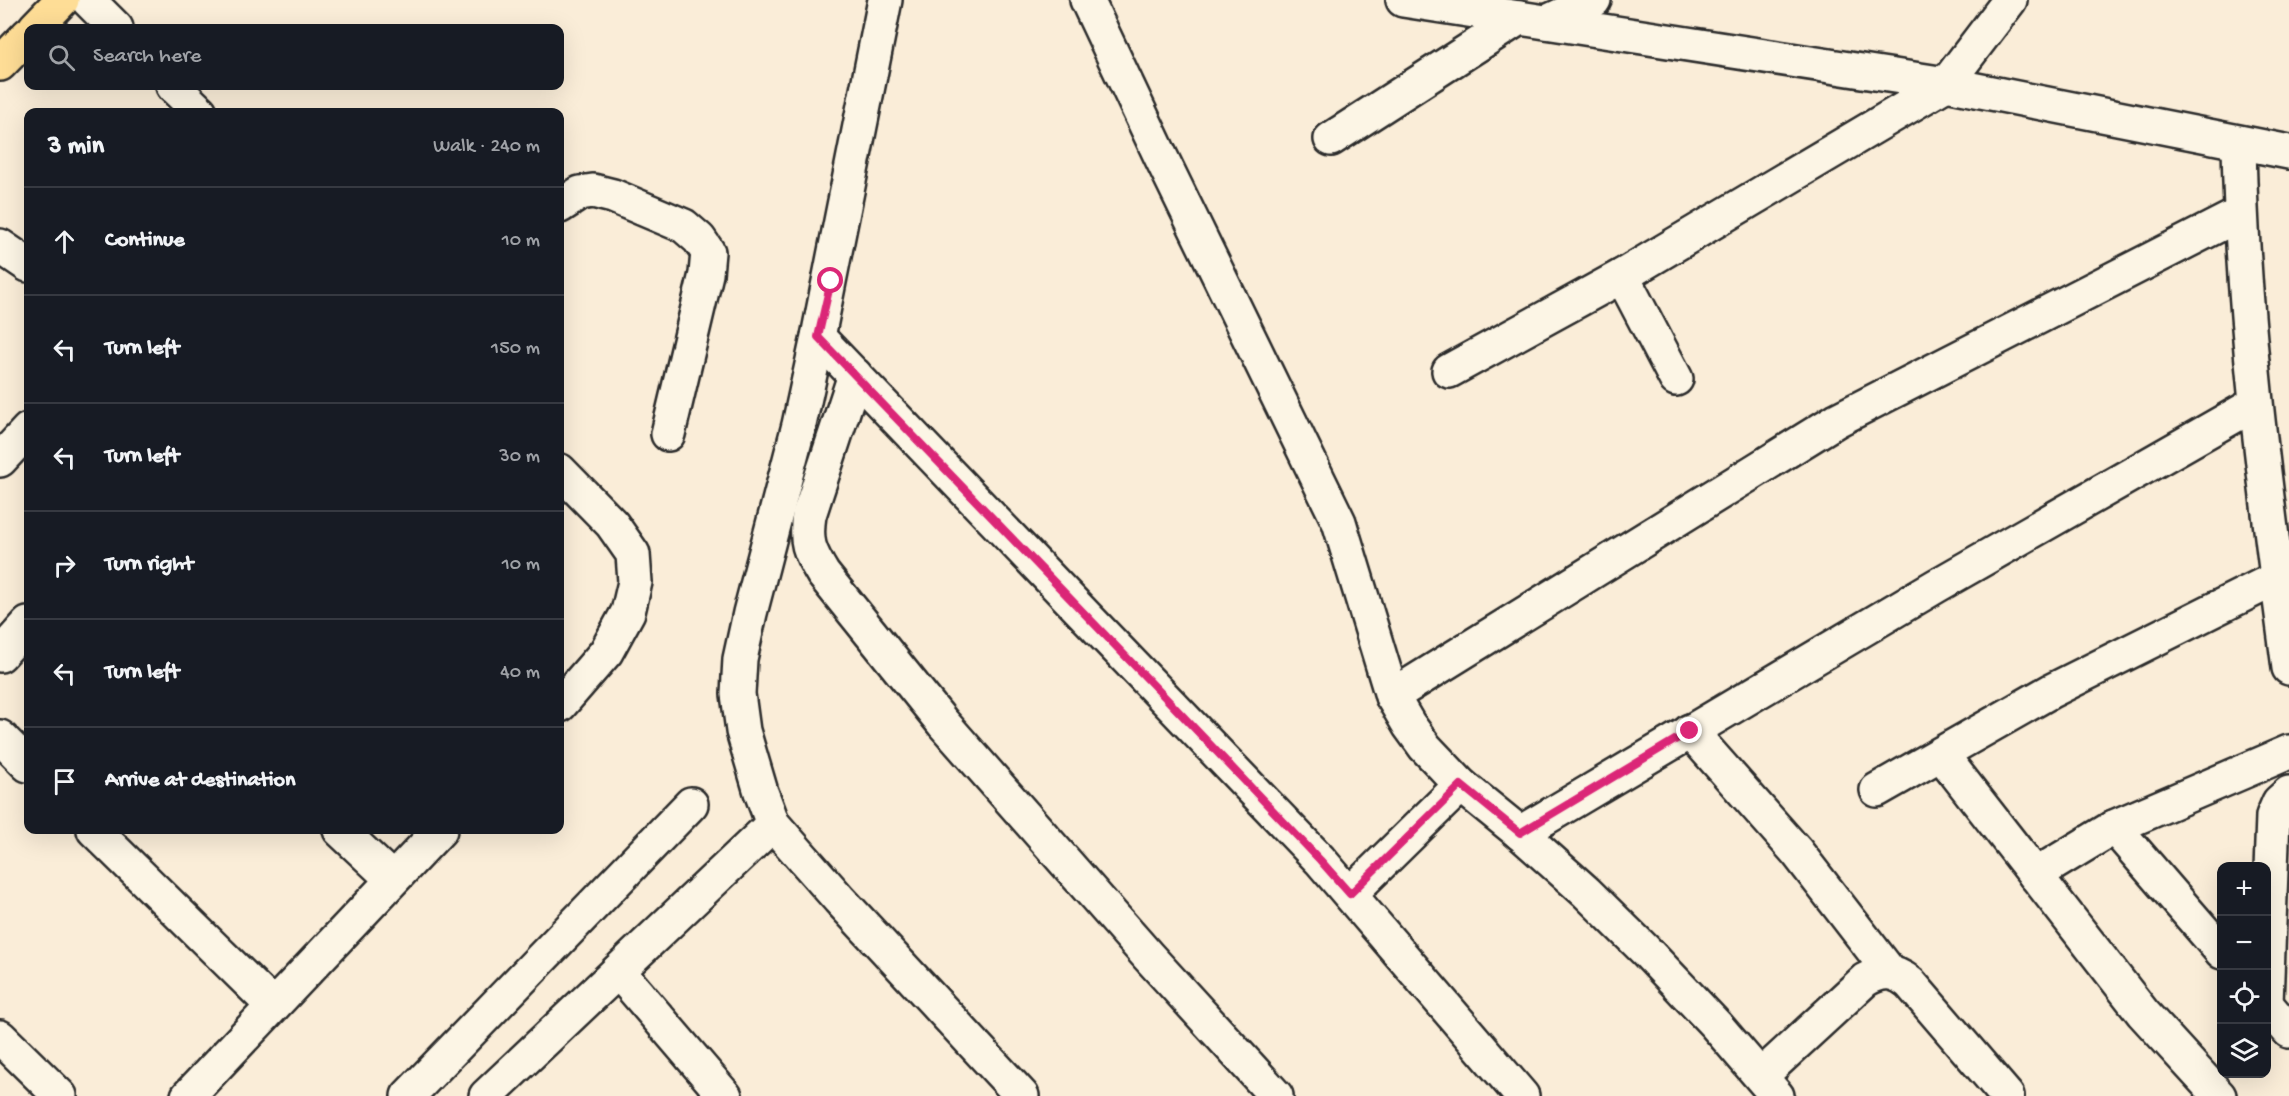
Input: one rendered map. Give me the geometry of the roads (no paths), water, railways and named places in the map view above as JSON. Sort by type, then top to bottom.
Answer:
[{"type":"main road","points":[[39,24],[62,0]]},
{"type":"main road","points":[[0,64],[24,39]]},
{"type":"street","points":[[88,0],[112,24]]},
{"type":"street","points":[[885,0],[799,424],[740,659],[738,694],[743,731],[773,824],[839,899],[1022,1096]]},
{"type":"street","points":[[1087,0],[1339,522],[1392,696],[1425,747],[1461,785],[1520,833],[1586,892],[1645,950],[1716,1025],[1769,1086],[1865,980],[1877,973],[1889,971],[1900,975],[1910,983],[2007,1096]]},
{"type":"street","points":[[1331,139],[1533,20],[1594,0]]},
{"type":"street","points":[[1449,371],[1622,276],[1946,84],[2010,0]]},
{"type":"street","points":[[1418,1],[1946,84],[2239,144],[2289,152]]},
{"type":"street","points":[[177,90],[196,108]]},
{"type":"street","points":[[2239,144],[2240,214],[2255,404],[2289,668]]},
{"type":"street","points":[[564,203],[580,193],[593,191],[613,196],[684,226],[699,239],[708,252],[706,274],[668,434]]},
{"type":"street","points":[[1392,696],[1837,420],[2240,214]]},
{"type":"street","points":[[0,246],[24,262]]},
{"type":"street","points":[[1622,276],[1676,379]]},
{"type":"street","points":[[818,337],[1320,860],[1522,1096]]},
{"type":"street","points":[[855,375],[809,515],[806,534],[812,555],[824,574],[943,723],[1275,1096]]},
{"type":"street","points":[[1520,833],[1936,586],[2255,404]]},
{"type":"street","points":[[0,460],[24,434]]},
{"type":"street","points":[[564,475],[612,524],[633,554],[635,582],[628,612],[606,652],[564,696]]},
{"type":"street","points":[[1877,790],[2051,691],[2277,578]]},
{"type":"street","points":[[0,655],[24,628]]},
{"type":"street","points":[[1690,731],[1797,852],[1889,971]]},
{"type":"street","points":[[0,737],[24,761]]},
{"type":"street","points":[[2036,875],[2114,827],[2289,752]]},
{"type":"street","points":[[1941,754],[2143,1013],[2219,1096]]},
{"type":"street","points":[[1350,894],[1461,785]]},
{"type":"street","points":[[2267,970],[2273,816],[2279,802],[2289,793]]},
{"type":"street","points":[[408,1096],[691,804]]},
{"type":"street","points":[[486,1096],[773,824]]},
{"type":"street","points":[[2114,827],[2217,946]]},
{"type":"street","points":[[98,834],[273,1006]]},
{"type":"street","points":[[344,834],[392,879]]},
{"type":"street","points":[[188,1096],[436,834]]},
{"type":"street","points":[[618,971],[725,1096]]},
{"type":"street","points":[[2271,1010],[2289,1031]]},
{"type":"street","points":[[0,1037],[60,1096]]}]
